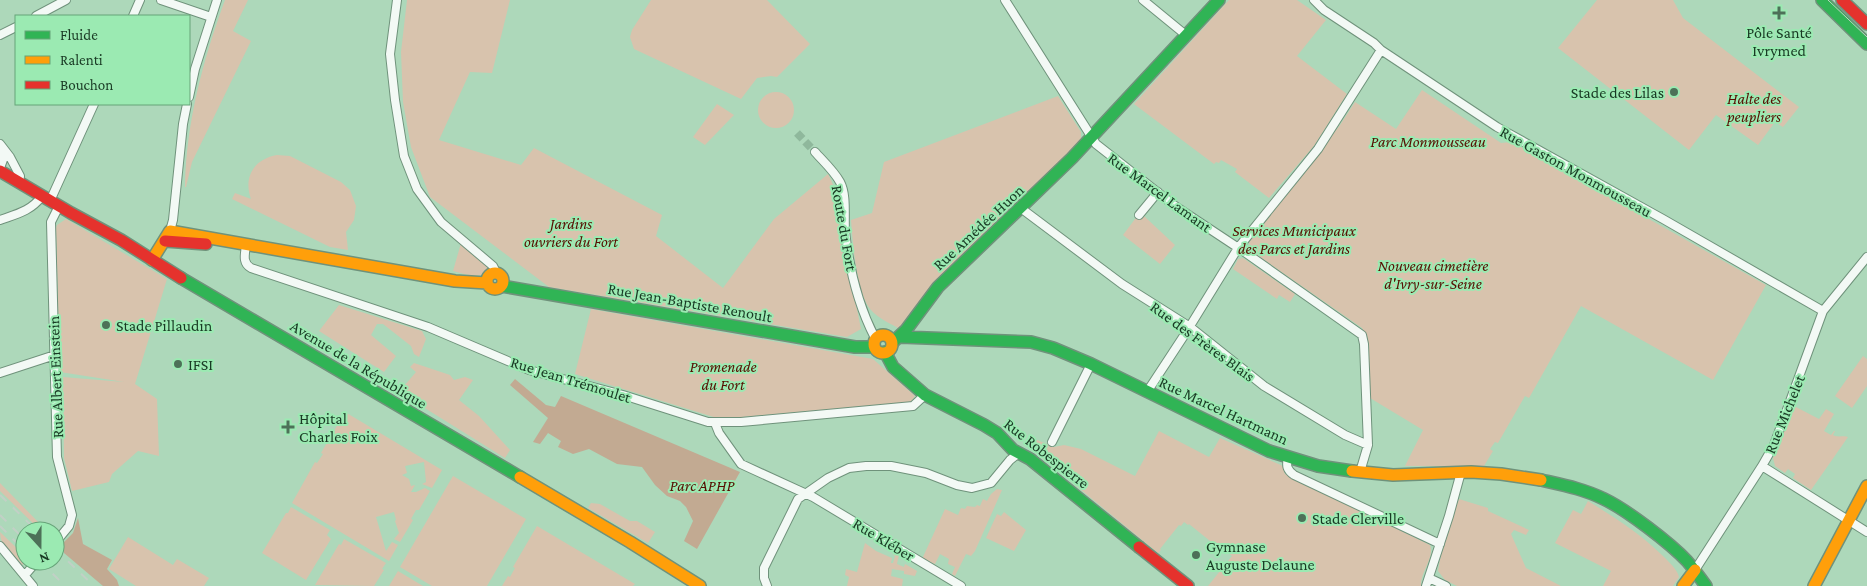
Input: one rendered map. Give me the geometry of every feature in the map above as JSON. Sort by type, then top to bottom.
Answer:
[{"type":"main road","name":"Rue Amédée Huon","points":[[885,352],[910,327],[936,289],[1022,209],[1091,139],[1219,0]]},
{"type":"main road","points":[[1822,0],[1867,44]]},
{"type":"main road","points":[[1842,0],[1867,24]]},
{"type":"main road","name":"Avenue de la République","points":[[0,170],[630,542],[700,586]]},
{"type":"main road","points":[[152,260],[168,236],[228,246],[246,245],[455,281],[487,283],[495,289],[502,286],[504,281],[502,276],[496,272],[489,275],[487,283]]},
{"type":"main road","name":"Rue Jean-Baptiste Renoult","points":[[502,286],[855,347],[874,342]]},
{"type":"main road","name":"Rue Marcel Hartmann","points":[[874,342],[883,336],[890,336],[897,340],[1031,342],[1053,348],[1091,364],[1288,458],[1318,466],[1360,472],[1393,475],[1461,472],[1516,475],[1573,487],[1595,495],[1618,507],[1654,532],[1687,561],[1706,586]]},
{"type":"main road","points":[[874,342],[879,352],[885,352]]},
{"type":"main road","name":"Rue Robespierre","points":[[885,352],[893,368],[925,395],[997,433],[1013,450],[1030,459],[1188,586]]},
{"type":"main road","points":[[1814,586],[1867,486]]},
{"type":"main road","points":[[1683,586],[1695,570]]},
{"type":"street","points":[[38,15],[66,0]]},
{"type":"street","points":[[133,15],[140,0]]},
{"type":"street","points":[[161,0],[211,17]]},
{"type":"street","points":[[190,92],[195,69],[217,0]]},
{"type":"street","points":[[397,0],[390,54],[404,156],[417,189],[442,222],[493,266],[496,272]]},
{"type":"street","name":"Rue Marcel Lamant","points":[[1005,0],[1091,139],[1096,144],[1158,192],[1362,335],[1364,344],[1368,445],[1360,472]]},
{"type":"street","points":[[1143,0],[1187,36]]},
{"type":"street","name":"Rue Gaston Monmousseau","points":[[1314,0],[1324,10],[1497,127],[1823,311]]},
{"type":"street","points":[[0,35],[15,28]]},
{"type":"street","points":[[1147,392],[1190,327],[1238,248],[1318,149],[1382,50]]},
{"type":"street","name":"Rue Albert Einstein","points":[[65,531],[69,526],[72,515],[57,457],[50,201],[94,105]]},
{"type":"street","points":[[168,236],[173,220],[183,124],[187,105]]},
{"type":"street","points":[[0,144],[4,157],[0,170]]},
{"type":"street","points":[[0,144],[17,169],[20,176],[19,182]]},
{"type":"street","name":"Route du Fort","points":[[815,152],[840,182],[850,268],[874,342]]},
{"type":"street","points":[[1139,215],[1158,192]]},
{"type":"street","points":[[0,220],[50,201]]},
{"type":"street","name":"Rue des Frères Blais","points":[[1022,209],[1122,284],[1190,327],[1264,386],[1345,435],[1368,445]]},
{"type":"street","name":"Rue Jean Trémoulet","points":[[246,245],[245,260],[247,266],[251,268],[428,326],[529,370],[623,395],[715,423],[914,406],[925,395]]},
{"type":"street","name":"Rue Michelet","points":[[1695,570],[1774,445],[1823,311],[1867,257]]},
{"type":"street","points":[[0,373],[55,355]]},
{"type":"street","points":[[1052,442],[1091,364]]},
{"type":"street","name":"Rue Kléber","points":[[715,423],[719,433],[741,464],[795,490],[806,493],[961,586]]},
{"type":"street","points":[[767,586],[764,578],[764,568],[798,499],[828,478],[849,468],[890,466],[926,473],[957,485],[972,488],[983,486],[996,478],[1019,452]]},
{"type":"street","points":[[1288,458],[1289,472],[1294,475],[1440,544]]},
{"type":"street","points":[[1762,466],[1867,532]]},
{"type":"street","points":[[1426,586],[1461,472]]},
{"type":"street","points":[[0,546],[33,586]]},
{"type":"street","points":[[25,575],[28,571]]},
{"type":"street","points":[[1429,578],[1446,586]]},
{"type":"green space","points":[[225,0],[248,0],[233,31],[251,41],[192,162],[185,187],[189,139],[197,92]]},
{"type":"green space","name":"Jardins ouvriers du Fort","points":[[407,0],[510,0],[492,73],[470,72],[439,140],[521,165],[534,148],[662,215],[656,236],[723,288],[774,219],[828,174],[836,196],[861,329],[847,337],[549,287],[430,197],[411,147],[403,102],[401,52]]},
{"type":"green space","points":[[651,0],[767,0],[810,44],[777,77],[757,78],[741,99],[634,49],[630,37],[632,30]]},
{"type":"green space","points":[[1229,0],[1297,0],[1326,20],[1297,56],[1347,94],[1314,146],[1269,198],[1235,172],[1237,169],[1221,160],[1219,163],[1216,162],[1214,164],[1134,104]]},
{"type":"green space","name":"Stade des Lilas","points":[[1597,0],[1673,0],[1683,18],[1799,107],[1783,127],[1775,122],[1758,145],[1716,115],[1689,150],[1558,48]]},
{"type":"green space","name":"Nouveau cimetière d'Ivry-sur-Seine","points":[[1422,90],[1501,143],[1512,142],[1766,285],[1713,380],[1581,306],[1529,398],[1525,396],[1498,443],[1495,442],[1490,449],[1493,451],[1484,466],[1405,466],[1423,430],[1370,398],[1367,337],[1362,328],[1260,257],[1250,249],[1249,242],[1340,125],[1355,102],[1396,129]]},
{"type":"green space","points":[[776,92],[783,93],[789,97],[793,103],[793,117],[789,123],[783,127],[776,128],[769,127],[763,123],[759,117],[758,110],[759,103],[763,97],[769,93]]},
{"type":"green space","points":[[1058,96],[1081,132],[1081,140],[1013,209],[932,285],[906,326],[900,329],[874,313],[866,302],[859,280],[854,254],[851,220],[872,213],[884,162]]},
{"type":"green space","points":[[717,104],[734,115],[705,145],[693,137]]},
{"type":"green space","points":[[277,155],[290,156],[341,182],[350,190],[356,206],[354,220],[346,232],[348,250],[330,247],[232,199],[235,193],[251,199],[248,183],[252,170],[262,160]]},
{"type":"green space","points":[[1138,215],[1144,216],[1175,245],[1160,264],[1123,235]]},
{"type":"green space","name":"Stade Pillaudin","points":[[66,219],[167,279],[135,384],[157,399],[159,456],[138,451],[112,474],[109,482],[72,491],[64,458],[63,377],[124,382],[60,372],[56,228],[57,225]]},
{"type":"green space","points":[[461,243],[488,265],[489,268],[486,272],[473,276],[453,271]]},
{"type":"green space","points":[[1243,258],[1295,294],[1290,302],[1279,295],[1277,299],[1233,269],[1238,259]]},
{"type":"green space","points":[[339,305],[422,331],[426,339],[419,357],[414,354],[411,346],[383,324],[377,324],[371,335],[396,356],[384,372],[319,331]]},
{"type":"green space","name":"Promenade du Fort","points":[[591,309],[873,359],[915,396],[911,402],[720,419],[575,374]]},
{"type":"green space","points":[[1863,356],[1867,359],[1867,386],[1852,408],[1835,396]]},
{"type":"green space","points":[[414,363],[450,375],[454,380],[465,377],[473,380],[459,400],[479,416],[510,450],[505,458],[399,392],[416,372],[410,367]]},
{"type":"green space","name":"Parc APHP","points":[[515,379],[546,405],[555,407],[561,396],[740,472],[697,549],[684,541],[693,521],[686,507],[680,501],[667,496],[655,485],[642,467],[617,464],[589,449],[573,454],[558,447],[561,441],[548,433],[540,444],[533,442],[548,418],[510,385]]},
{"type":"green space","points":[[1794,406],[1819,419],[1826,409],[1834,414],[1824,431],[1831,435],[1835,431],[1833,435],[1848,437],[1811,490],[1793,478],[1795,474],[1788,469],[1785,473],[1775,466],[1773,458]]},
{"type":"green space","points":[[345,412],[442,470],[432,488],[422,484],[426,482],[424,462],[405,466],[407,473],[402,475],[409,479],[411,486],[415,485],[411,492],[425,488],[430,491],[419,510],[416,510],[411,519],[413,520],[400,542],[394,539],[399,533],[394,512],[376,517],[386,551],[392,542],[398,545],[389,561],[292,503],[315,462],[317,463],[323,454],[321,453]]},
{"type":"green space","points":[[1159,431],[1209,457],[1220,438],[1283,466],[1285,474],[1430,545],[1431,555],[1421,581],[1421,586],[1208,586],[1232,556],[1222,547],[1220,549],[1184,522],[1181,526],[1179,525],[1158,553],[1025,444],[1037,440],[1054,447],[1064,445],[1081,449],[1135,476]]},
{"type":"green space","points":[[453,476],[526,519],[487,586],[432,586],[400,567]]},
{"type":"green space","points":[[0,483],[37,521],[31,521],[0,491]]},
{"type":"green space","points":[[997,489],[1002,490],[975,551],[971,556],[966,554],[955,576],[952,574],[955,567],[948,564],[949,559],[940,554],[935,564],[922,559],[945,509],[958,515],[961,508],[980,506],[983,499],[987,501]]},
{"type":"green space","points":[[1459,499],[1488,508],[1488,511],[1529,530],[1526,535],[1514,530],[1511,534],[1526,568],[1561,586],[1457,586],[1445,580],[1438,571],[1447,534]]},
{"type":"green space","points":[[1588,501],[1636,533],[1654,547],[1675,568],[1679,577],[1673,586],[1603,586],[1611,571],[1555,543],[1573,510],[1581,514]]},
{"type":"green space","points":[[591,503],[600,504],[630,521],[637,521],[655,532],[648,543],[588,508]]},
{"type":"green space","points":[[291,507],[330,530],[327,535],[331,539],[306,580],[262,553]]},
{"type":"green space","points":[[1004,512],[1026,530],[1014,551],[986,538],[997,514],[1001,516]]},
{"type":"green space","points":[[78,518],[83,544],[112,560],[107,569],[117,580],[119,586],[103,586],[65,554],[65,541],[73,533]]},
{"type":"green space","points":[[537,526],[635,584],[633,586],[502,586],[508,576],[510,577],[515,568],[513,567]]},
{"type":"green space","points":[[0,532],[15,546],[15,559],[4,546]]},
{"type":"green space","points":[[128,537],[173,565],[177,559],[209,578],[204,586],[136,586],[109,569]]},
{"type":"green space","points":[[344,539],[386,563],[374,586],[315,585],[339,544],[341,545]]},
{"type":"green space","points":[[865,543],[876,551],[892,558],[891,563],[893,563],[895,556],[893,551],[899,554],[897,564],[904,567],[905,564],[917,571],[915,576],[904,574],[904,571],[892,569],[891,576],[903,579],[902,586],[847,586],[849,577],[845,575],[846,569],[857,572]]},
{"type":"green space","points":[[398,571],[423,586],[389,586]]},
{"type":"tunnel","points":[[797,133],[815,152]]},
{"type":"tram line","points":[[1828,0],[1867,37]]},
{"type":"railway","points":[[0,495],[27,521]]},
{"type":"railway","points":[[0,515],[15,530]]},
{"type":"railway","points":[[0,526],[15,541]]},
{"type":"railway","points":[[65,558],[94,586]]},
{"type":"railway","points":[[50,571],[65,586]]},
{"type":"traffic: fast","points":[[893,342],[906,330],[938,287],[1072,158],[1219,0]]},
{"type":"traffic: fast","points":[[1822,0],[1867,44]]},
{"type":"traffic: fast","points":[[181,278],[520,477]]},
{"type":"traffic: fast","points":[[502,286],[855,347],[874,347]]},
{"type":"traffic: fast","points":[[901,337],[1031,342],[1053,348],[1091,364],[1269,451],[1318,466],[1352,471]]},
{"type":"traffic: fast","points":[[885,352],[893,367],[925,395],[997,433],[1013,450],[1030,459],[1139,547]]},
{"type":"traffic: fast","points":[[1541,480],[1589,493],[1604,499],[1624,511],[1670,545],[1690,564],[1706,586]]},
{"type":"traffic: slow","points":[[152,260],[170,231],[455,281],[487,283]]},
{"type":"traffic: slow","points":[[492,273],[498,273],[503,278],[503,281],[501,287],[492,289],[487,284],[487,278],[492,273]]},
{"type":"traffic: slow","points":[[883,335],[891,340],[892,344],[887,352],[883,353],[875,348],[874,344],[879,336],[883,335]]},
{"type":"traffic: slow","points":[[1352,471],[1393,475],[1471,472],[1541,480]]},
{"type":"traffic: slow","points":[[520,477],[700,586]]},
{"type":"traffic: slow","points":[[1814,586],[1867,486]]},
{"type":"traffic: slow","points":[[1683,586],[1695,570]]},
{"type":"traffic: jam","points":[[1842,0],[1867,24]]},
{"type":"traffic: jam","points":[[0,171],[121,240],[181,278]]},
{"type":"traffic: jam","points":[[165,241],[206,244]]},
{"type":"traffic: jam","points":[[1139,547],[1188,586]]},
{"type":"place","name":"Pôle Santé Ivrymed","points":[[1779,13]]},
{"type":"place","name":"Stade des Lilas","points":[[1674,92]]},
{"type":"place","name":"Stade Pillaudin","points":[[106,325]]},
{"type":"place","name":"IFSI","points":[[178,364]]},
{"type":"place","name":"Hôpital Charles Foix","points":[[288,427]]},
{"type":"place","name":"Stade Clerville","points":[[1302,518]]},
{"type":"place","name":"Gymnase Auguste Delaune","points":[[1196,555]]},
{"type":"park label","name":"Halte des peupliers","points":[[1754,107]]},
{"type":"park label","name":"Parc Monmousseau","points":[[1428,141]]},
{"type":"park label","name":"Services Municipaux des Parcs et Jardins","points":[[1294,239]]}]
